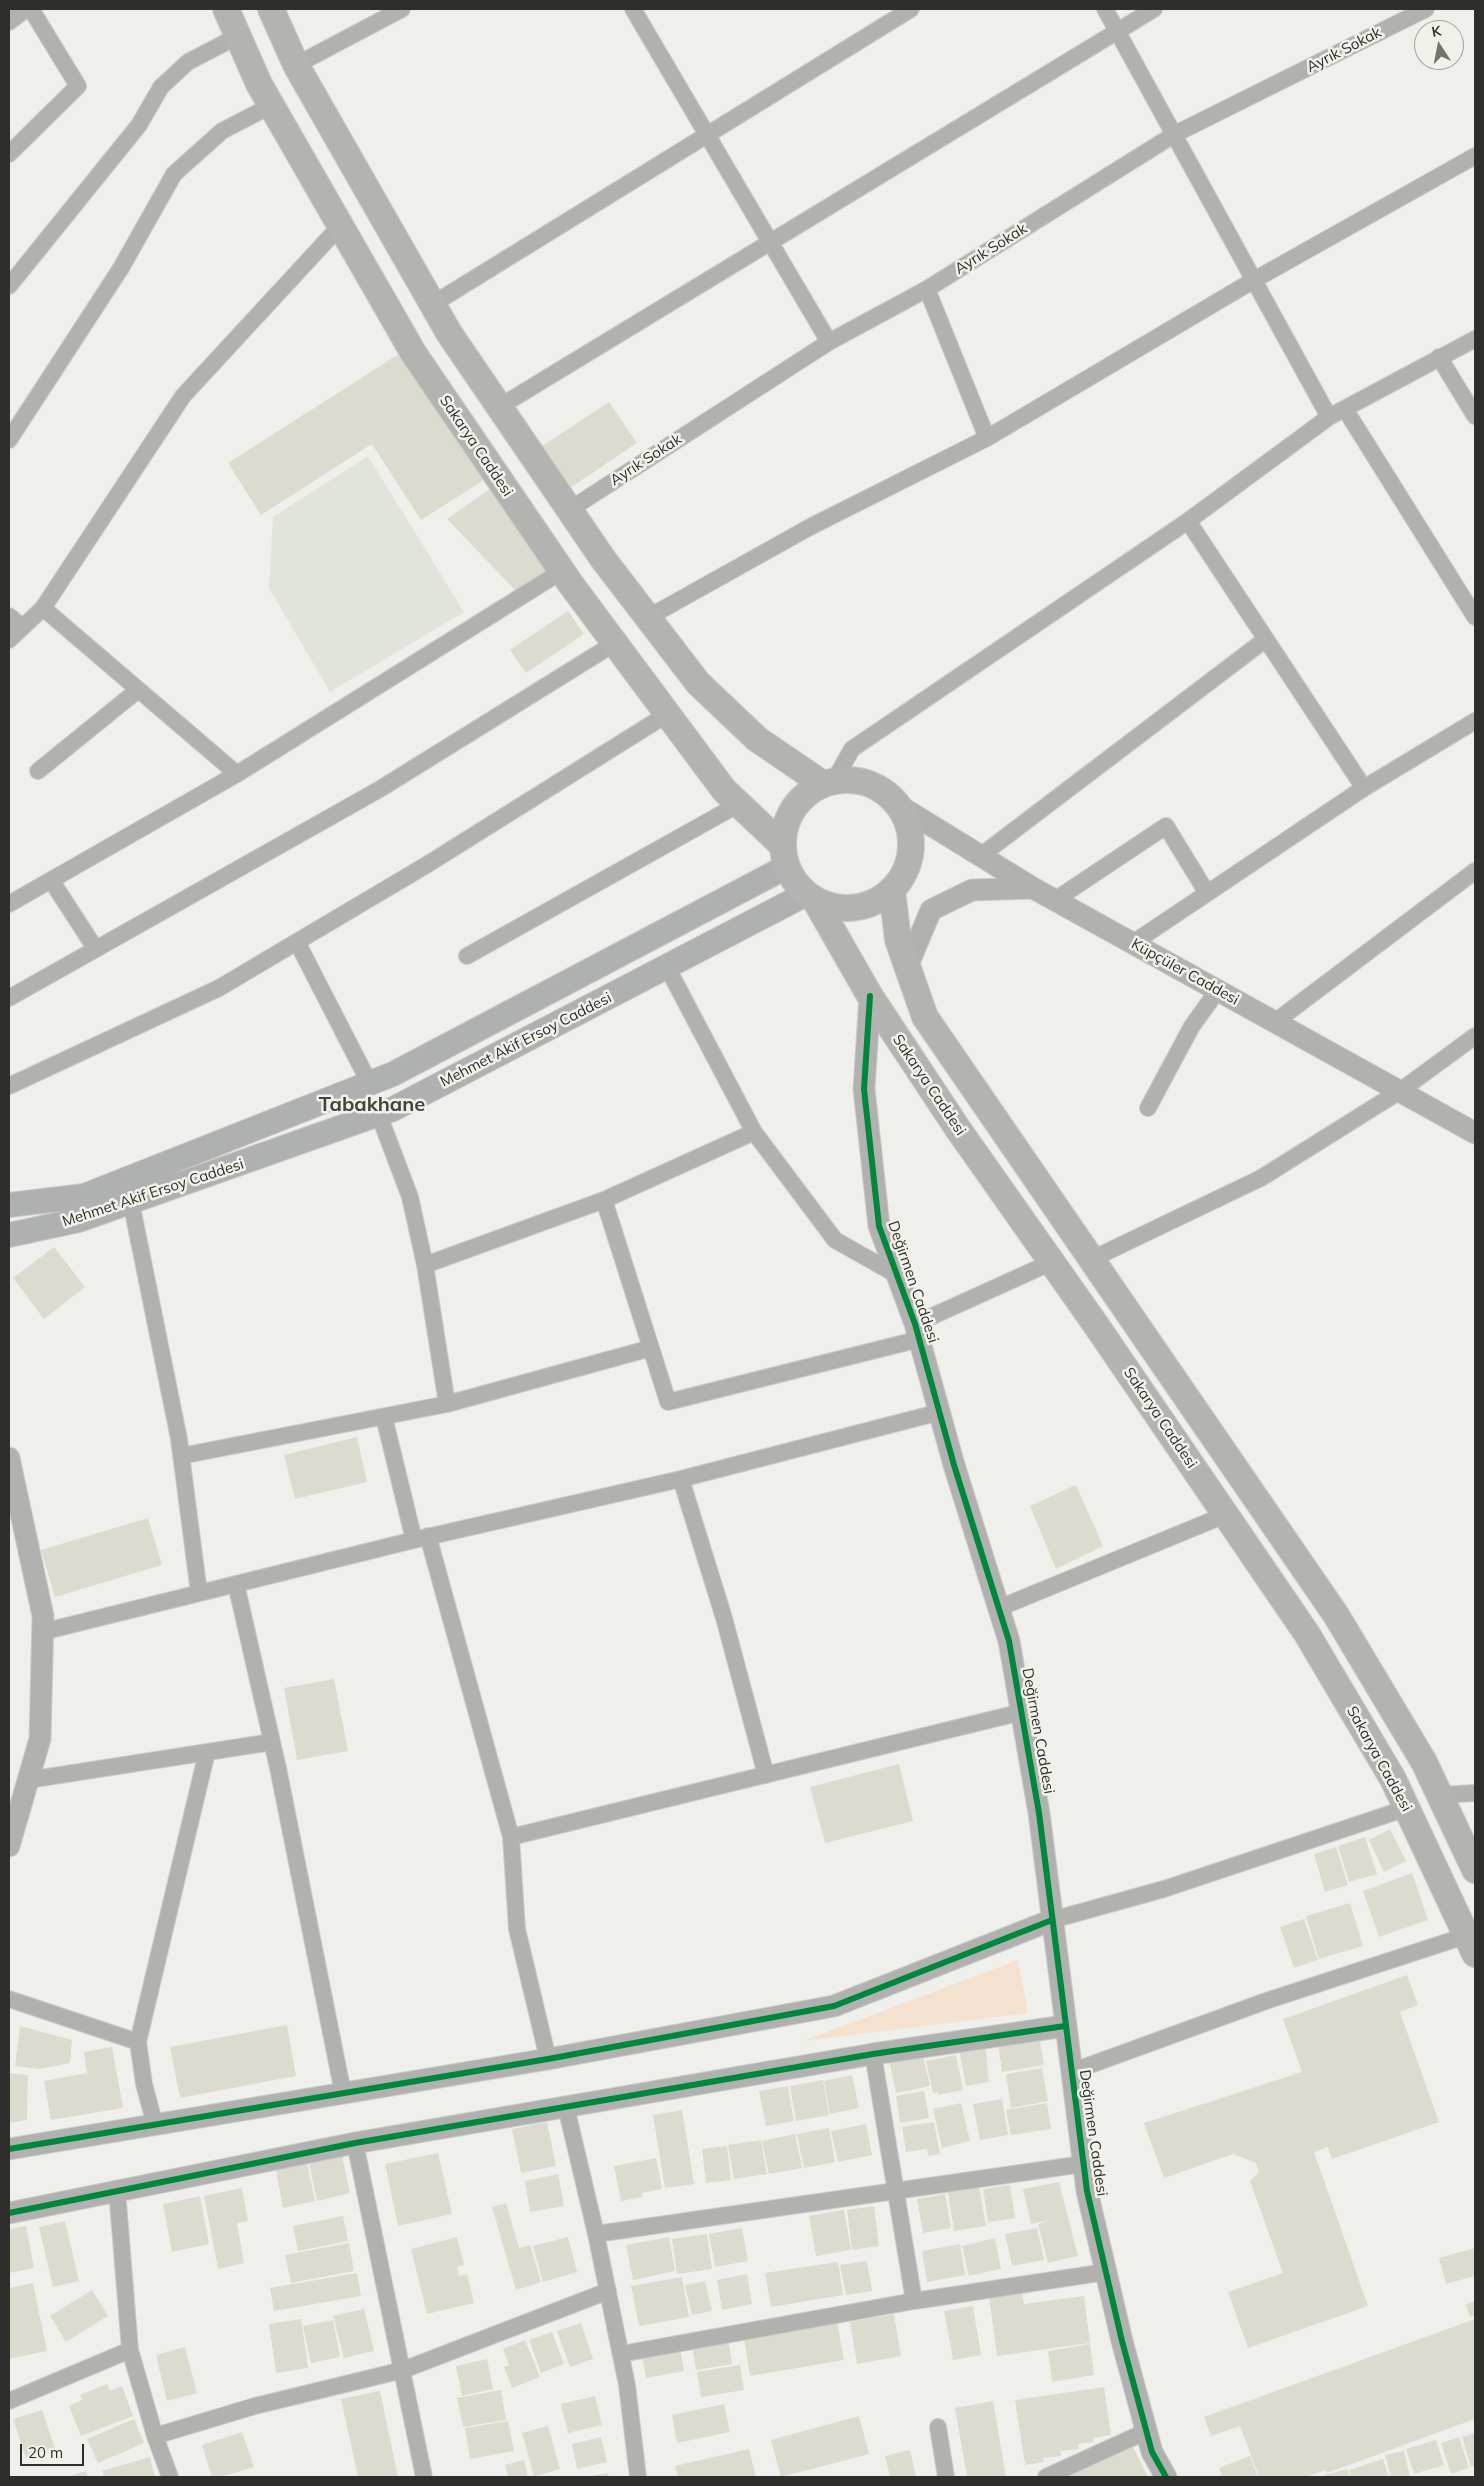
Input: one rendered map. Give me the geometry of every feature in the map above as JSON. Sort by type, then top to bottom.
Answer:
[{"type":"main road","name":"Sakarya Caddesi","points":[[226,9],[259,84],[414,354],[562,571],[615,643],[724,790],[739,804],[784,856]]},
{"type":"main road","points":[[271,9],[296,65],[449,333],[569,510],[648,618],[704,690],[757,739],[828,783]]},
{"type":"main road","points":[[852,780],[869,784],[885,793],[898,805],[907,822],[911,839],[910,858],[903,875],[892,890],[875,902],[855,908],[834,907],[810,897],[794,882],[784,856],[785,826],[793,808],[806,794],[828,783],[852,780]]},
{"type":"main road","name":"Mehmet Akif Ersoy Caddesi","points":[[9,1205],[84,1196],[370,1084],[419,1061],[784,856]]},
{"type":"main road","points":[[892,890],[898,940],[925,1017],[1336,1616],[1424,1762],[1475,1870]]},
{"type":"main road","name":"Sakarya Caddesi","points":[[810,897],[870,996],[958,1129],[1052,1262],[1307,1634],[1393,1779],[1471,1944]]},
{"type":"main road","name":"Mehmet Akif Ersoy Caddesi","points":[[9,1235],[79,1220],[378,1115],[667,967],[810,897]]},
{"type":"street","points":[[9,22],[26,9]]},
{"type":"street","points":[[9,154],[78,86],[31,9]]},
{"type":"street","points":[[296,65],[402,9]]},
{"type":"street","points":[[633,9],[829,342]]},
{"type":"street","points":[[433,304],[705,134],[911,9]]},
{"type":"street","points":[[1105,9],[1329,417]]},
{"type":"street","points":[[499,407],[1154,9]]},
{"type":"street","name":"Ayrık Sokak","points":[[569,510],[829,342],[927,289],[1175,134],[1421,10]]},
{"type":"street","points":[[9,286],[139,125],[161,87],[188,62],[238,36]]},
{"type":"street","points":[[9,440],[121,268],[174,174],[222,131],[272,105]]},
{"type":"street","points":[[648,618],[810,527],[986,438],[1254,280],[1475,156]]},
{"type":"street","points":[[9,640],[15,621],[42,608],[183,396],[341,225]]},
{"type":"street","points":[[927,289],[986,438]]},
{"type":"street","points":[[828,783],[852,749],[1188,521],[1329,417],[1475,339]]},
{"type":"street","points":[[1439,357],[1475,416]]},
{"type":"street","points":[[1345,408],[1475,618]]},
{"type":"street","points":[[1188,521],[1364,788]]},
{"type":"street","points":[[9,904],[237,774],[562,571]]},
{"type":"street","points":[[42,608],[237,774]]},
{"type":"street","points":[[980,856],[1266,639]]},
{"type":"street","points":[[9,998],[380,788],[615,643]]},
{"type":"street","points":[[38,771],[138,690]]},
{"type":"street","points":[[9,1086],[219,988],[428,864],[668,713]]},
{"type":"street","points":[[1132,943],[1364,788],[1475,721]]},
{"type":"street","points":[[468,956],[739,804]]},
{"type":"street","name":"Küpçüler Caddesi","points":[[898,805],[1033,888],[1475,1133]]},
{"type":"street","points":[[1055,900],[1166,826],[1207,893]]},
{"type":"street","points":[[1275,1022],[1475,871]]},
{"type":"street","points":[[52,880],[95,948]]},
{"type":"street","points":[[907,967],[931,910],[972,890],[1033,888]]},
{"type":"street","points":[[297,942],[370,1084]]},
{"type":"street","points":[[667,967],[754,1132],[835,1240],[897,1275]]},
{"type":"street","points":[[1148,1108],[1192,1026],[1218,990]]},
{"type":"street","name":"Değirmen Caddesi","points":[[870,996],[864,1089],[879,1226],[917,1331],[1009,1641],[1039,1812],[1087,2191],[1122,2341],[1152,2452],[1166,2477]]},
{"type":"street","points":[[1092,1259],[1261,1178],[1400,1091],[1475,1036]]},
{"type":"street","points":[[378,1115],[410,1197],[425,1265],[447,1404]]},
{"type":"street","points":[[425,1265],[604,1200],[754,1132]]},
{"type":"street","points":[[604,1200],[668,1402],[917,1331],[1052,1262]]},
{"type":"street","points":[[131,1202],[181,1456],[199,1593]]},
{"type":"street","points":[[181,1456],[447,1404],[651,1348]]},
{"type":"street","points":[[42,1632],[421,1538],[681,1479],[940,1412]]},
{"type":"street","points":[[384,1417],[511,1837],[517,1929],[548,2059]]},
{"type":"street","points":[[9,1458],[13,1497],[43,1616],[40,1739],[9,1846]]},
{"type":"street","points":[[681,1479],[724,1618],[766,1775]]},
{"type":"street","points":[[999,1608],[1225,1515]]},
{"type":"street","points":[[236,1584],[272,1742],[343,2093]]},
{"type":"street","points":[[511,1837],[1022,1712]]},
{"type":"street","points":[[28,1780],[272,1742]]},
{"type":"street","points":[[155,2125],[144,2084],[138,2042],[207,1752]]},
{"type":"street","points":[[1439,1795],[1475,1793]]},
{"type":"street","points":[[9,2149],[548,2059],[834,2006],[1052,1920],[1164,1889],[1407,1808]]},
{"type":"street","points":[[1071,2072],[1266,2001],[1471,1944]]},
{"type":"street","points":[[9,1999],[138,2042]]},
{"type":"street","points":[[9,2213],[354,2143],[873,2054],[1065,2026]]},
{"type":"street","points":[[873,2054],[894,2191],[914,2301]]},
{"type":"street","points":[[566,2107],[596,2234],[621,2354],[627,2385],[638,2477]]},
{"type":"street","points":[[354,2143],[424,2477]]},
{"type":"street","points":[[596,2234],[1083,2164]]},
{"type":"street","points":[[117,2190],[130,2350],[155,2436],[170,2477]]},
{"type":"street","points":[[621,2354],[914,2301],[1106,2272]]},
{"type":"street","points":[[155,2436],[255,2406],[403,2370],[608,2291]]},
{"type":"street","points":[[9,2401],[130,2350]]},
{"type":"street","points":[[938,2427],[946,2477]]},
{"type":"street","points":[[1046,2477],[1147,2431]]},
{"type":"shaded area","points":[[368,456],[464,612],[330,692],[269,588],[273,517]]},
{"type":"shaded area","points":[[1018,1960],[1028,2013],[803,2041]]},
{"type":"building","points":[[402,352],[484,480],[421,520],[372,444],[261,515],[228,463]]},
{"type":"building","points":[[609,402],[637,443],[570,488],[542,446]]},
{"type":"building","points":[[494,486],[550,569],[516,591],[447,519]]},
{"type":"building","points":[[568,611],[584,634],[526,673],[510,650]]},
{"type":"building","points":[[54,1247],[85,1287],[44,1319],[13,1278]]},
{"type":"building","points":[[357,1437],[367,1482],[295,1499],[284,1455]]},
{"type":"building","points":[[1076,1485],[1103,1546],[1056,1569],[1030,1506]]},
{"type":"building","points":[[148,1518],[162,1565],[55,1597],[41,1550]]},
{"type":"building","points":[[334,1679],[348,1751],[297,1760],[284,1688]]},
{"type":"building","points":[[899,1764],[913,1821],[825,1843],[810,1787]]},
{"type":"building","points":[[1390,1829],[1406,1861],[1384,1872],[1369,1840]]},
{"type":"building","points":[[1365,1837],[1377,1874],[1349,1882],[1338,1846]]},
{"type":"building","points":[[1336,1847],[1348,1885],[1325,1892],[1314,1854]]},
{"type":"building","points":[[1412,1873],[1428,1920],[1379,1937],[1363,1891]]},
{"type":"building","points":[[1350,1903],[1363,1946],[1319,1959],[1306,1916]]},
{"type":"building","points":[[1304,1919],[1318,1960],[1294,1968],[1280,1927]]},
{"type":"building","points":[[1407,1975],[1418,2005],[1400,2012],[1439,2122],[1332,2159],[1328,2147],[1314,2152],[1368,2306],[1248,2348],[1228,2292],[1283,2273],[1250,2181],[1259,2172],[1256,2163],[1233,2154],[1164,2178],[1144,2123],[1302,2072],[1283,2019]]},
{"type":"building","points":[[287,2025],[296,2076],[180,2098],[170,2047]]},
{"type":"building","points":[[20,2026],[72,2040],[70,2063],[40,2069],[15,2066]]},
{"type":"building","points":[[1039,2036],[1044,2065],[1002,2072],[998,2043]]},
{"type":"building","points":[[985,2044],[989,2082],[966,2086],[959,2048]]},
{"type":"building","points":[[112,2047],[123,2108],[51,2120],[44,2081],[87,2073],[84,2052]]},
{"type":"building","points":[[922,2053],[930,2086],[896,2093],[889,2060]]},
{"type":"building","points":[[956,2055],[963,2090],[938,2095],[938,2092],[933,2093],[926,2061]]},
{"type":"building","points":[[1042,2068],[1048,2101],[1011,2108],[1006,2074]]},
{"type":"building","points":[[9,2073],[28,2075],[27,2120],[9,2123]]},
{"type":"building","points":[[852,2075],[859,2108],[830,2114],[824,2081]]},
{"type":"building","points":[[823,2080],[829,2115],[796,2121],[790,2086]]},
{"type":"building","points":[[788,2086],[794,2121],[766,2126],[759,2091]]},
{"type":"building","points":[[924,2091],[929,2118],[900,2123],[896,2096]]},
{"type":"building","points":[[1002,2099],[1008,2135],[980,2140],[973,2104]]},
{"type":"building","points":[[961,2103],[970,2141],[942,2148],[933,2109]]},
{"type":"building","points":[[1047,2103],[1051,2129],[1011,2135],[1006,2110]]},
{"type":"building","points":[[682,2110],[694,2184],[665,2188],[653,2115]]},
{"type":"building","points":[[547,2122],[556,2166],[521,2173],[512,2129]]},
{"type":"building","points":[[934,2122],[940,2154],[928,2156],[927,2149],[906,2152],[902,2127]]},
{"type":"building","points":[[866,2124],[872,2155],[838,2162],[831,2131]]},
{"type":"building","points":[[829,2128],[835,2162],[804,2168],[797,2134]]},
{"type":"building","points":[[795,2134],[802,2168],[769,2174],[762,2141]]},
{"type":"building","points":[[761,2140],[767,2174],[734,2179],[728,2145]]},
{"type":"building","points":[[727,2146],[731,2180],[706,2183],[702,2149]]},
{"type":"building","points":[[438,2153],[452,2214],[398,2226],[385,2164]]},
{"type":"building","points":[[342,2156],[350,2193],[317,2201],[309,2163]]},
{"type":"building","points":[[656,2158],[662,2189],[642,2193],[643,2197],[621,2201],[614,2166]]},
{"type":"building","points":[[307,2163],[315,2201],[283,2208],[276,2170]]},
{"type":"building","points":[[558,2174],[564,2206],[530,2212],[525,2181]]},
{"type":"building","points":[[1059,2182],[1078,2256],[1048,2263],[1038,2224],[1053,2219],[1031,2224],[1023,2189]]},
{"type":"building","points":[[1010,2185],[1015,2218],[988,2222],[983,2189]]},
{"type":"building","points":[[979,2187],[986,2226],[954,2231],[948,2192]]},
{"type":"building","points":[[242,2188],[248,2221],[237,2223],[244,2263],[218,2269],[204,2196]]},
{"type":"building","points":[[945,2194],[951,2228],[923,2233],[917,2199]]},
{"type":"building","points":[[200,2196],[209,2244],[172,2252],[163,2204]]},
{"type":"building","points":[[506,2203],[519,2248],[530,2245],[541,2282],[516,2290],[492,2207]]},
{"type":"building","points":[[874,2206],[879,2246],[852,2250],[847,2210]]},
{"type":"building","points":[[844,2210],[851,2250],[816,2256],[809,2216]]},
{"type":"building","points":[[343,2216],[348,2241],[298,2251],[293,2226]]},
{"type":"building","points":[[65,2221],[79,2281],[53,2287],[39,2227]]},
{"type":"building","points":[[26,2226],[34,2268],[9,2273],[9,2229]]},
{"type":"building","points":[[742,2228],[748,2261],[715,2267],[709,2234]]},
{"type":"building","points":[[1037,2228],[1044,2260],[1012,2266],[1005,2234]]},
{"type":"building","points":[[707,2234],[712,2269],[677,2274],[672,2239]]},
{"type":"building","points":[[457,2237],[464,2265],[457,2267],[459,2276],[467,2274],[474,2303],[427,2314],[411,2249]]},
{"type":"building","points":[[568,2237],[577,2272],[543,2282],[533,2246]]},
{"type":"building","points":[[669,2237],[675,2271],[633,2280],[626,2245]]},
{"type":"building","points":[[995,2238],[1001,2269],[969,2276],[962,2246]]},
{"type":"building","points":[[349,2243],[354,2271],[291,2283],[285,2255]]},
{"type":"building","points":[[960,2244],[965,2275],[927,2282],[922,2251]]},
{"type":"building","points":[[1475,2248],[1475,2276],[1446,2284],[1439,2258]]},
{"type":"building","points":[[867,2261],[872,2291],[846,2295],[840,2265]]},
{"type":"building","points":[[838,2262],[843,2295],[771,2307],[765,2273]]},
{"type":"building","points":[[357,2273],[361,2296],[274,2311],[270,2288]]},
{"type":"building","points":[[747,2274],[752,2304],[722,2310],[717,2280]]},
{"type":"building","points":[[682,2277],[689,2317],[639,2326],[631,2286]]},
{"type":"building","points":[[705,2281],[712,2311],[692,2315],[685,2285]]},
{"type":"building","points":[[33,2283],[47,2351],[9,2359],[9,2288]]},
{"type":"building","points":[[92,2290],[108,2316],[66,2342],[50,2316]]},
{"type":"building","points":[[1022,2292],[1024,2304],[1084,2296],[1090,2343],[997,2356],[989,2296]]},
{"type":"building","points":[[1475,2301],[1475,2315],[1470,2317],[1466,2304]]},
{"type":"building","points":[[973,2306],[981,2355],[953,2360],[944,2311]]},
{"type":"building","points":[[364,2309],[374,2351],[344,2358],[333,2316]]},
{"type":"building","points":[[894,2314],[901,2356],[857,2364],[850,2322]]},
{"type":"building","points":[[301,2319],[308,2368],[276,2373],[269,2324]]},
{"type":"building","points":[[1475,2319],[1475,2419],[1327,2473],[1326,2470],[1306,2477],[1259,2477],[1240,2426],[1211,2436],[1204,2417]]},
{"type":"building","points":[[333,2320],[340,2357],[311,2363],[303,2326]]},
{"type":"building","points":[[837,2322],[844,2360],[750,2376],[744,2338]]},
{"type":"building","points":[[581,2323],[593,2359],[570,2367],[557,2331]]},
{"type":"building","points":[[552,2332],[564,2364],[541,2373],[529,2340]]},
{"type":"building","points":[[728,2338],[732,2364],[696,2370],[692,2344]]},
{"type":"building","points":[[525,2340],[540,2377],[512,2388],[504,2367],[509,2365],[503,2349]]},
{"type":"building","points":[[1090,2344],[1094,2375],[1052,2382],[1048,2351]]},
{"type":"building","points":[[185,2347],[197,2393],[167,2401],[156,2355]]},
{"type":"building","points":[[680,2348],[684,2371],[646,2378],[642,2355]]},
{"type":"building","points":[[487,2359],[493,2389],[462,2396],[456,2366]]},
{"type":"building","points":[[740,2365],[744,2390],[701,2397],[697,2372]]},
{"type":"building","points":[[107,2384],[110,2391],[122,2386],[133,2416],[81,2436],[69,2406],[82,2400],[80,2395]]},
{"type":"building","points":[[1104,2387],[1111,2435],[1093,2438],[1094,2442],[1078,2444],[1079,2449],[1060,2451],[1061,2456],[1043,2458],[1044,2462],[1025,2465],[1015,2400]]},
{"type":"building","points":[[501,2390],[506,2420],[463,2427],[457,2398]]},
{"type":"building","points":[[380,2391],[398,2477],[358,2477],[341,2399]]},
{"type":"building","points":[[595,2396],[602,2425],[568,2433],[561,2404]]},
{"type":"building","points":[[993,2401],[1006,2477],[967,2477],[955,2408]]},
{"type":"building","points":[[724,2404],[730,2432],[677,2443],[672,2415]]},
{"type":"building","points":[[42,2410],[55,2448],[26,2458],[13,2419]]},
{"type":"building","points":[[859,2416],[869,2454],[781,2477],[771,2440]]},
{"type":"building","points":[[134,2419],[144,2443],[98,2463],[87,2439]]},
{"type":"building","points":[[508,2421],[514,2451],[470,2459],[465,2428]]},
{"type":"building","points":[[548,2426],[560,2469],[534,2477],[522,2433]]},
{"type":"building","points":[[242,2432],[254,2467],[221,2477],[212,2477],[202,2445]]},
{"type":"building","points":[[1475,2433],[1475,2466],[1471,2467],[1462,2437]]},
{"type":"building","points":[[601,2437],[607,2462],[577,2469],[572,2444]]},
{"type":"building","points":[[1459,2437],[1469,2468],[1451,2474],[1441,2443]]},
{"type":"building","points":[[1436,2440],[1444,2465],[1414,2474],[1406,2449]]},
{"type":"building","points":[[1132,2445],[1148,2477],[1066,2477]]},
{"type":"building","points":[[749,2449],[756,2477],[678,2477],[675,2466]]},
{"type":"building","points":[[910,2450],[916,2477],[890,2477],[885,2456]]},
{"type":"building","points":[[1404,2451],[1410,2477],[1391,2477],[1385,2455]]},
{"type":"building","points":[[1250,2456],[1258,2477],[1222,2477],[1219,2468]]},
{"type":"building","points":[[150,2457],[155,2477],[104,2477],[102,2471]]},
{"type":"building","points":[[1383,2459],[1389,2477],[1351,2477],[1349,2470]]},
{"type":"building","points":[[524,2460],[528,2477],[508,2477],[505,2465]]},
{"type":"building","points":[[1347,2469],[1350,2477],[1324,2477],[1324,2475]]},
{"type":"building","points":[[86,2471],[88,2477],[67,2477]]},
{"type":"building","points":[[608,2473],[609,2477],[590,2477],[590,2476]]},
{"type":"cycle path","points":[[870,996],[864,1089],[879,1226],[915,1324],[954,1465],[1009,1641],[1039,1813],[1087,2191],[1122,2341],[1152,2452],[1166,2477]]},
{"type":"cycle path","points":[[9,2149],[548,2059],[834,2006],[1052,1920]]},
{"type":"cycle path","points":[[9,2213],[355,2143],[873,2054],[1065,2026]]},
{"type":"district","name":"Tabakhane","points":[[372,1105]]}]
